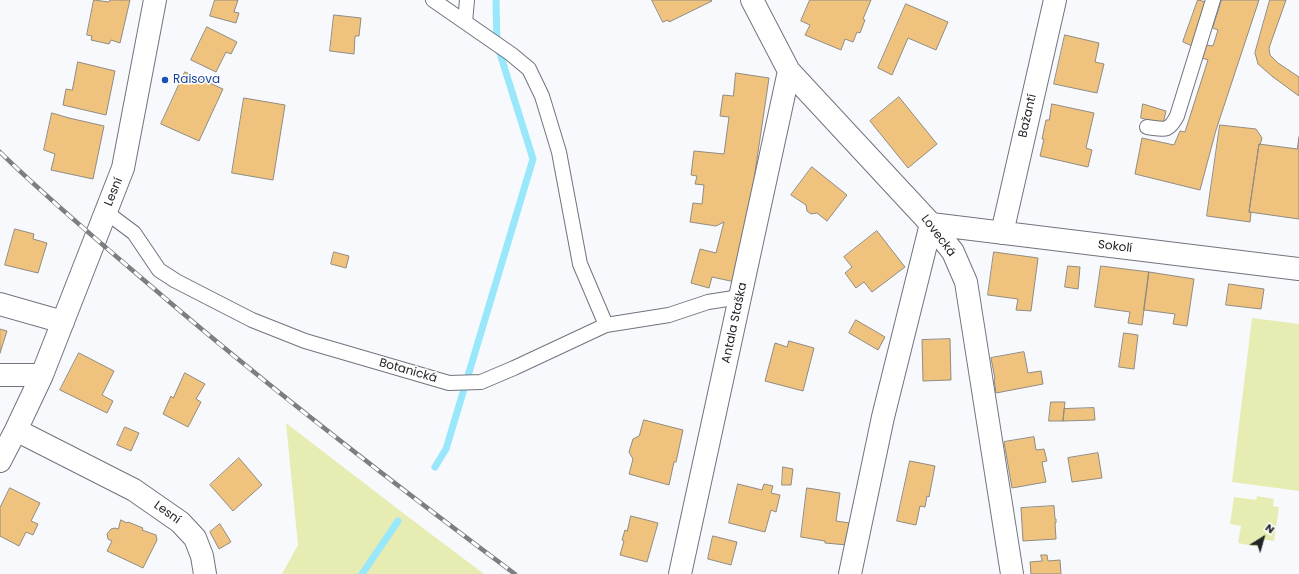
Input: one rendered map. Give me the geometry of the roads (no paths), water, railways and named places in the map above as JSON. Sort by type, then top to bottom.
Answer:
[{"type":"street","name":"Lesní","points":[[0,461],[42,375],[124,168],[155,0]]},
{"type":"street","name":"Lovecká","points":[[752,0],[789,72],[931,224],[953,252],[966,282],[1012,574]]},
{"type":"street","name":"Bažantí","points":[[1002,232],[1055,0]]},
{"type":"street","name":"Antala Staška","points":[[680,574],[789,72]]},
{"type":"street","name":"Sokolí","points":[[931,224],[1299,270]]},
{"type":"street","points":[[850,574],[883,417],[931,224]]},
{"type":"street","points":[[0,304],[63,322]]},
{"type":"street","points":[[0,375],[42,375]]},
{"type":"street","name":"Lesní","points":[[16,430],[134,490],[180,522],[196,538],[202,556],[204,574]]},
{"type":"lane","points":[[433,0],[511,54],[529,69],[542,96],[559,152],[580,264],[606,325]]},
{"type":"lane","points":[[465,22],[467,0]]},
{"type":"lane","points":[[1147,127],[1165,129],[1172,125],[1177,116],[1213,0]]},
{"type":"lane","name":"Botanická","points":[[106,212],[134,233],[159,270],[176,281],[252,320],[305,341],[449,383],[481,382],[606,325],[669,315],[708,302],[740,297]]},
{"type":"waterway","points":[[435,467],[446,449],[533,159],[497,44],[496,0]]},
{"type":"waterway","points":[[362,574],[398,521]]},
{"type":"railway","points":[[0,152],[71,218],[235,357],[374,467],[515,574]]},
{"type":"place","name":"Raisova","points":[[165,80]]}]
